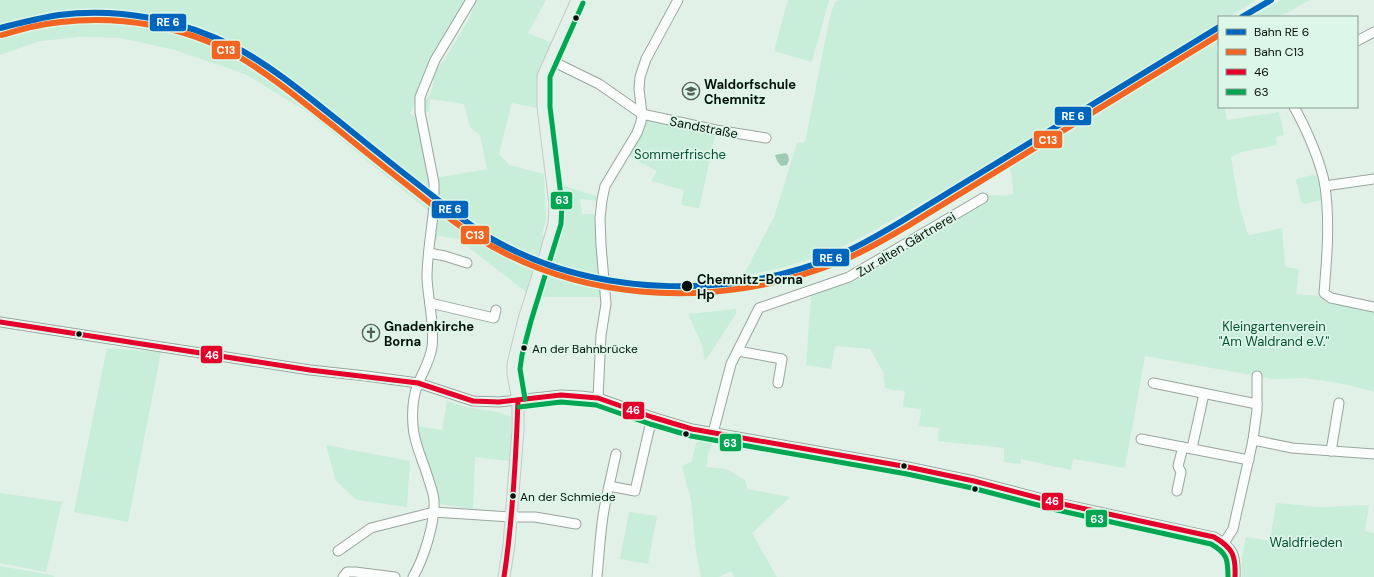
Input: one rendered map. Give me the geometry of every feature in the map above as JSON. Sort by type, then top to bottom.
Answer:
[{"type":"main road","points":[[504,577],[511,517],[518,430],[518,400],[513,369],[515,354],[524,319],[554,224],[555,204],[543,107],[543,76],[577,0]]},
{"type":"street","points":[[434,194],[434,183],[420,112],[420,97],[435,60],[471,0]]},
{"type":"street","points":[[598,398],[601,335],[606,304],[601,245],[600,218],[602,200],[605,186],[637,132],[641,122],[642,114],[639,89],[640,77],[646,59],[678,0]]},
{"type":"street","points":[[1358,40],[1374,32]]},
{"type":"street","name":"Sandstraße","points":[[550,60],[594,81],[642,114],[716,130],[766,138]]},
{"type":"street","points":[[1294,108],[1312,145],[1325,186],[1328,223],[1324,293],[1331,298],[1374,307]]},
{"type":"street","points":[[1325,186],[1374,180]]},
{"type":"street","name":"Zur alten Gärtnerei","points":[[713,432],[731,364],[759,308],[849,278],[982,198]]},
{"type":"street","points":[[413,577],[420,564],[434,512],[434,500],[431,486],[417,447],[413,425],[414,396],[431,356],[432,344],[430,303],[427,278],[428,253],[434,205]]},
{"type":"street","points":[[428,253],[445,256],[467,264]]},
{"type":"street","points":[[430,303],[494,318],[496,310]]},
{"type":"street","points":[[0,322],[310,370],[360,375],[418,384],[473,401],[499,402],[561,396],[598,398],[692,429],[908,467],[1058,503],[1208,535],[1224,543],[1233,553],[1235,577]]},
{"type":"street","points":[[738,351],[782,359],[778,383]]},
{"type":"street","points":[[1224,543],[1233,529],[1253,440],[1257,404],[1257,376]]},
{"type":"street","points":[[1153,383],[1257,404]]},
{"type":"street","points":[[1192,448],[1204,394]]},
{"type":"street","points":[[1331,451],[1339,402]]},
{"type":"street","points":[[609,486],[635,491],[652,417]]},
{"type":"street","points":[[1141,439],[1249,460]]},
{"type":"street","points":[[1253,440],[1292,448],[1374,454]]},
{"type":"street","points":[[1177,491],[1181,472],[1178,466],[1182,447]]},
{"type":"street","points":[[597,577],[600,527],[616,454]]},
{"type":"street","points":[[338,550],[371,528],[434,512],[535,517],[576,524]]},
{"type":"street","points":[[344,577],[347,572],[395,577]]},
{"type":"green space","points":[[0,0],[465,0],[410,114],[417,116],[430,181],[429,202],[479,240],[539,267],[531,296],[458,239],[438,236],[431,254],[435,216],[307,112],[245,74],[175,50],[120,38],[81,37],[40,41],[0,55]]},
{"type":"green space","points":[[475,0],[546,0],[528,33],[554,44],[541,68],[537,83],[537,108],[512,103],[499,154],[509,165],[544,174],[546,220],[542,234],[546,240],[541,258],[510,245],[482,230],[438,197],[439,186],[435,178],[487,169],[480,135],[470,127],[464,104],[430,99],[429,112],[424,111],[423,102],[431,92],[434,71],[444,59],[466,24],[471,15]]},
{"type":"green space","points":[[788,0],[829,0],[812,62],[774,51]]},
{"type":"green space","points":[[840,0],[1254,0],[1231,16],[1218,16],[1218,24],[991,163],[875,230],[828,254],[781,268],[743,276],[774,217],[797,143],[805,142],[830,16],[835,2]]},
{"type":"green space","points":[[1281,0],[1310,0],[1285,14],[1278,16],[1254,16]]},
{"type":"green space","name":"Kleingartenverein \"Am Waldrand e.V.\"","points":[[1218,37],[1218,45],[1216,46],[1218,61],[1218,108],[1225,108],[1227,120],[1279,112],[1284,135],[1276,137],[1277,145],[1242,152],[1231,157],[1239,205],[1248,234],[1250,235],[1282,228],[1285,267],[1299,269],[1296,294],[1321,296],[1374,309],[1374,392],[1344,384],[1305,378],[1273,379],[1145,356],[1125,468],[1073,459],[1071,470],[1021,459],[1021,464],[1004,462],[1004,448],[938,441],[939,428],[919,426],[921,409],[903,407],[905,391],[885,388],[883,372],[870,349],[835,346],[831,369],[806,365],[811,294],[853,282],[912,244],[908,240],[981,194],[1004,196],[1013,194],[1012,176],[1007,163]]},
{"type":"green space","name":"Sommerfrische","points":[[649,118],[716,132],[699,208],[681,205],[684,190],[651,181],[657,171],[627,155]]},
{"type":"green space","points":[[1313,175],[1317,177],[1322,199],[1303,204],[1301,202],[1296,180]]},
{"type":"green space","points":[[553,178],[568,187],[599,197],[598,201],[580,199],[582,214],[596,214],[600,276],[546,260]]},
{"type":"green space","points":[[544,269],[564,276],[603,283],[605,297],[532,297]]},
{"type":"green space","points":[[736,309],[736,314],[705,361],[702,345],[688,314]]},
{"type":"green space","points":[[107,348],[161,352],[128,522],[74,512]]},
{"type":"green space","points":[[447,401],[465,407],[499,412],[511,417],[511,461],[475,457],[473,509],[439,504],[416,426],[442,430]]},
{"type":"green space","points":[[698,436],[713,440],[710,451],[708,452],[707,467],[726,469],[745,480],[748,489],[790,497],[752,533],[777,577],[734,577],[731,571],[719,577],[701,577],[696,551],[691,500],[682,466],[692,461]]},
{"type":"green space","points":[[326,445],[410,461],[407,507],[357,500],[336,481]]},
{"type":"green space","points":[[0,493],[62,502],[46,572],[0,563]]},
{"type":"green space","name":"Waldfrieden","points":[[1276,503],[1320,507],[1369,505],[1365,531],[1374,533],[1374,577],[1242,577],[1242,558],[1246,537],[1270,541]]},
{"type":"green space","points":[[629,512],[657,516],[648,564],[620,559]]},
{"type":"green space","points":[[0,566],[51,575],[55,577],[0,577]]},
{"type":"shaded area","points":[[786,153],[789,160],[787,165],[781,166],[775,155]]},
{"type":"transit line","points":[[1244,16],[1271,0]]},
{"type":"transit line","name":"63","points":[[525,399],[520,369],[522,355],[561,224],[562,204],[550,107],[550,77],[583,3]]},
{"type":"transit line","points":[[0,28],[59,15],[105,13],[150,18],[173,23],[216,38],[251,56],[277,73],[461,218],[495,241],[540,262],[582,275],[626,283],[670,286],[714,285],[758,279],[801,269],[841,254],[872,239],[902,221],[1218,28]]},
{"type":"transit line","name":"46","points":[[0,322],[310,370],[418,383],[473,401],[499,402],[561,395],[598,398],[692,429],[908,467],[974,481],[1058,503],[1214,537],[1225,545],[1232,553],[1235,563],[1235,577]]},
{"type":"transit line","name":"46","points":[[504,577],[514,488],[518,400]]},
{"type":"transit line","name":"63","points":[[519,407],[561,402],[596,405],[650,424],[691,436],[907,474],[972,488],[1057,510],[1211,544],[1220,550],[1226,557],[1228,577]]},
{"type":"rail line","name":"C13","points":[[2,35],[31,27],[54,23],[83,20],[106,20],[151,25],[195,37],[236,55],[275,81],[300,99],[452,220],[495,248],[542,269],[590,284],[640,292],[691,293],[742,288],[792,278],[858,254],[906,227],[1218,36]]},
{"type":"place","name":"Waldorfschule Chemnitz","points":[[691,91]]},
{"type":"place","name":"Chemnitz-Borna Hp","points":[[687,286]]},
{"type":"place","name":"Gnadenkirche Borna","points":[[371,333]]},
{"type":"place","name":"An der Bahnbrücke","points":[[524,348]]},
{"type":"place","name":"An der Schmiede","points":[[513,496]]}]
